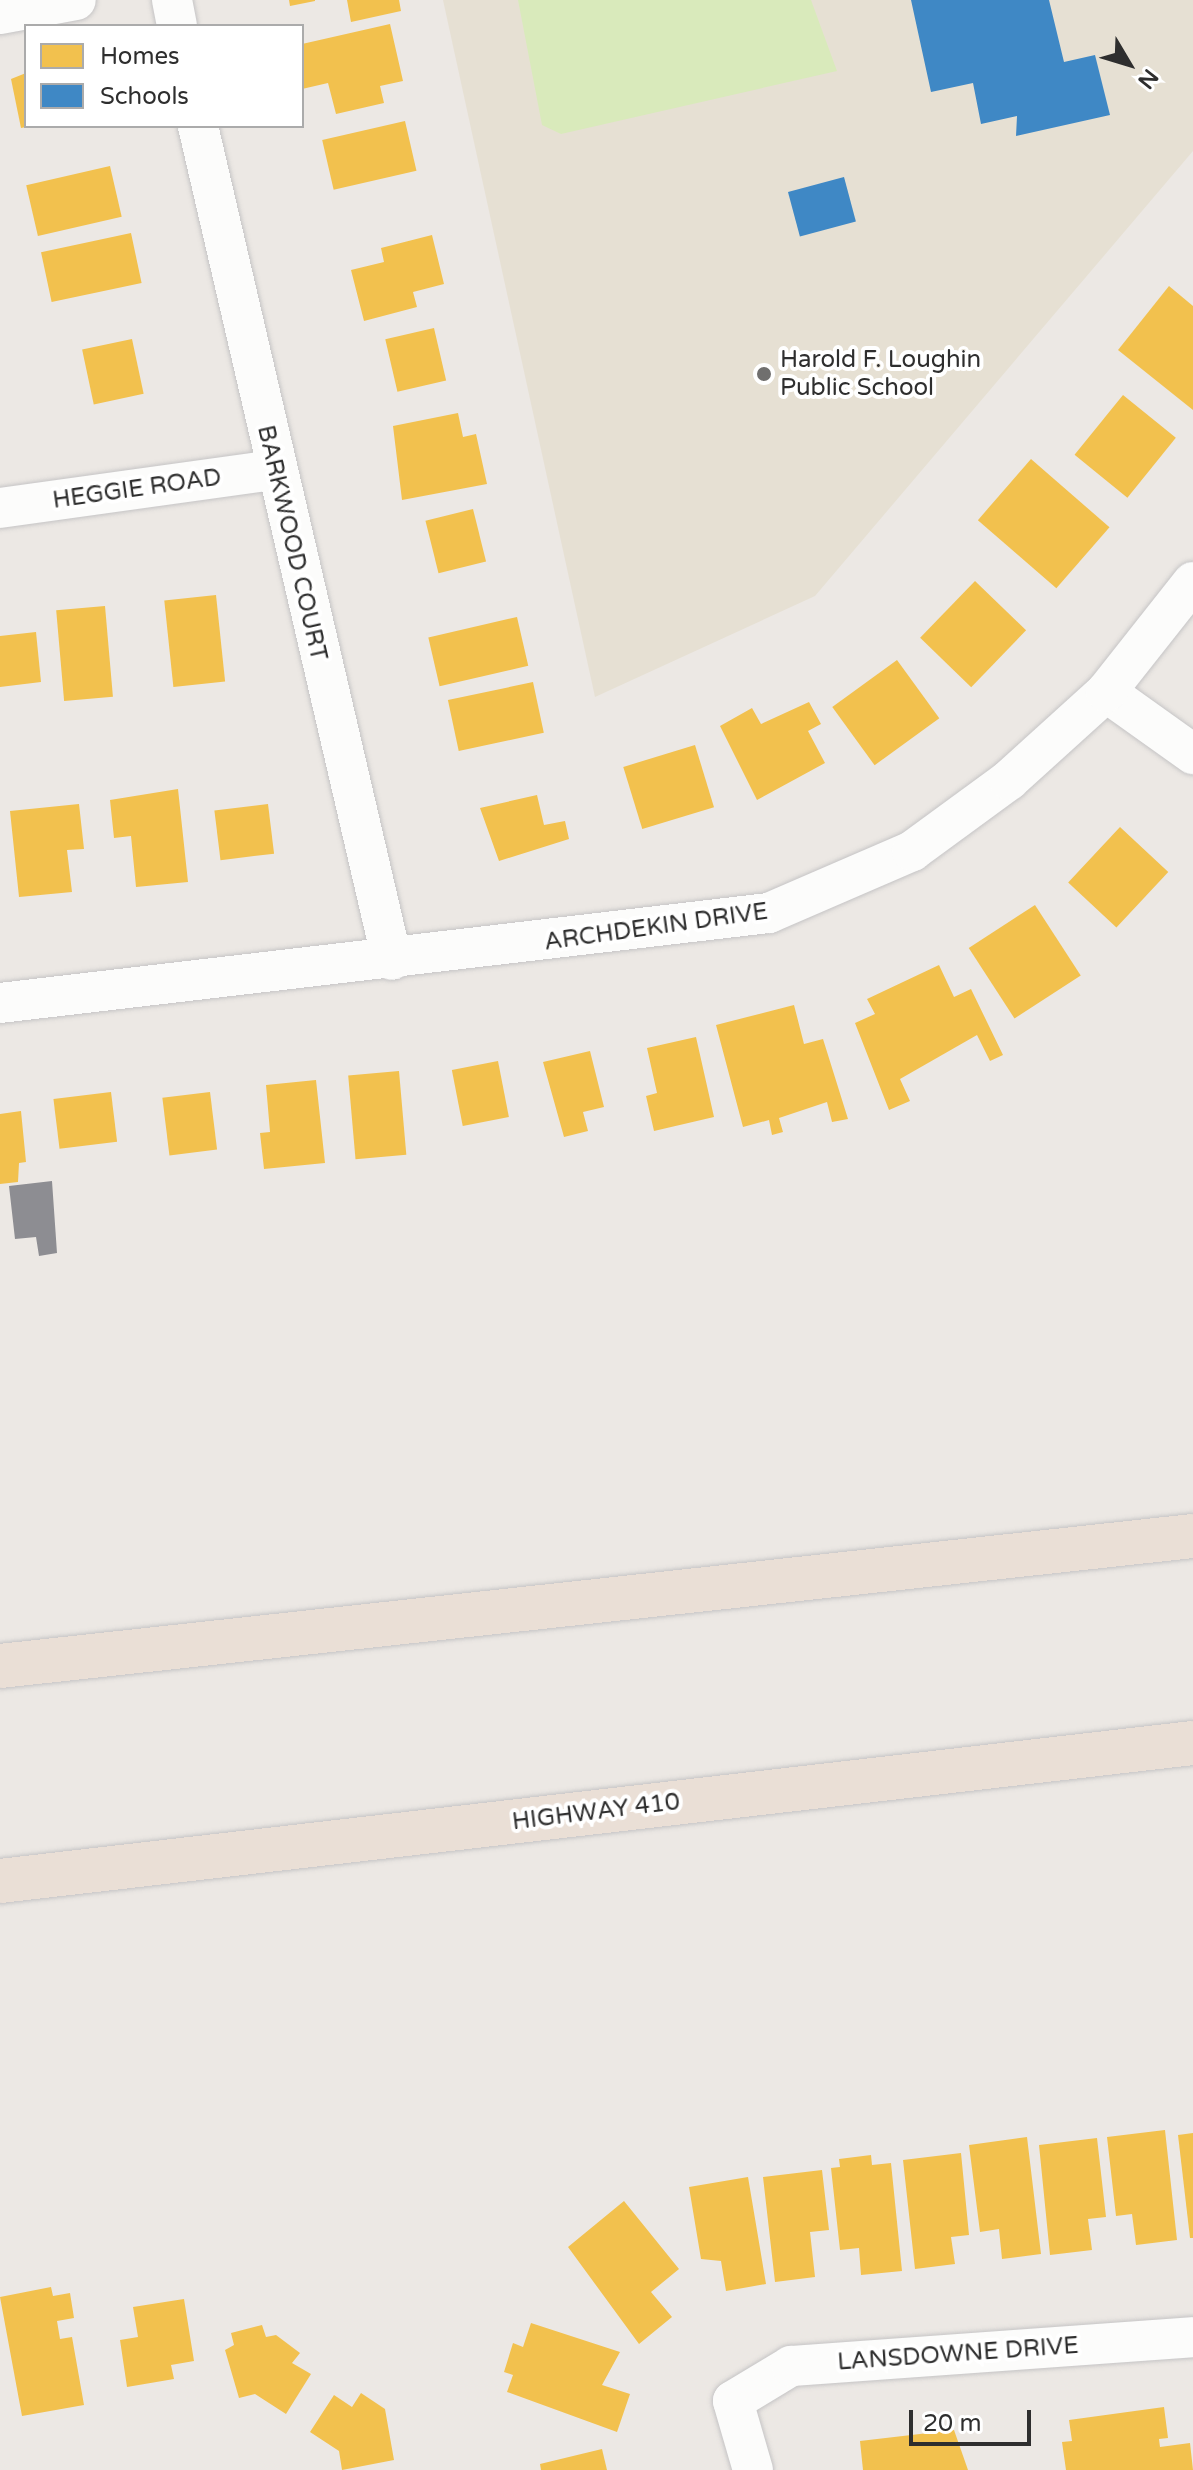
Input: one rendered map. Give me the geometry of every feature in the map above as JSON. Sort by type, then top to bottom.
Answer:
[{"type":"highway","points":[[0,1666],[1193,1536]]},
{"type":"highway","name":"HIGHWAY 410","points":[[0,1881],[1193,1743]]},
{"type":"street","points":[[0,14],[76,0]]},
{"type":"street","points":[[172,0],[177,24]]},
{"type":"street","name":"BARKWOOD COURT","points":[[198,128],[275,470],[392,960]]},
{"type":"street","name":"HEGGIE ROAD","points":[[0,508],[275,470]]},
{"type":"street","name":"ARCHDEKIN DRIVE","points":[[0,1003],[392,960],[769,913],[912,851],[1009,780],[1106,692],[1193,582]]},
{"type":"street","points":[[1106,692],[1193,754]]},
{"type":"street","name":"LANSDOWNE DRIVE","points":[[753,2470],[733,2401],[791,2366],[1193,2337]]},
{"type":"shaded area","name":"Harold F. Loughin Public School","points":[[443,0],[1193,0],[1193,151],[815,596],[595,697]]},
{"type":"green space","points":[[518,0],[811,0],[837,71],[561,134],[542,125]]},
{"type":"building: Homes","points":[[289,0],[315,0],[315,1],[290,6]]},
{"type":"building: Homes","points":[[347,0],[399,0],[401,11],[351,22]]},
{"type":"building: Homes","points":[[390,24],[403,81],[380,86],[384,103],[336,114],[328,83],[304,89],[304,44]]},
{"type":"building: Homes","points":[[24,74],[24,127],[21,128],[11,79]]},
{"type":"building: Homes","points":[[405,121],[416,171],[334,190],[322,140]]},
{"type":"building: Homes","points":[[110,166],[122,217],[38,236],[26,185]]},
{"type":"building: Homes","points":[[131,233],[142,283],[52,302],[41,252]]},
{"type":"building: Homes","points":[[432,235],[444,284],[413,292],[417,307],[364,321],[351,270],[384,262],[381,248]]},
{"type":"building: Homes","points":[[1169,286],[1193,306],[1193,410],[1118,350]]},
{"type":"building: Homes","points":[[434,328],[446,381],[397,392],[385,339]]},
{"type":"building: Homes","points":[[132,339],[144,394],[94,404],[82,350]]},
{"type":"building: Homes","points":[[1123,395],[1176,438],[1127,498],[1075,455]]},
{"type":"building: Homes","points":[[458,413],[463,437],[476,434],[487,484],[402,500],[393,426]]},
{"type":"building: Homes","points":[[1031,459],[1109,527],[1056,588],[978,520]]},
{"type":"building: Homes","points":[[473,509],[486,561],[439,573],[425,521]]},
{"type":"building: Homes","points":[[975,581],[1026,630],[971,687],[920,638]]},
{"type":"building: Homes","points":[[216,595],[225,682],[173,687],[164,600]]},
{"type":"building: Homes","points":[[105,606],[113,697],[64,701],[56,610]]},
{"type":"building: Homes","points":[[517,617],[528,666],[440,686],[428,637]]},
{"type":"building: Homes","points":[[36,632],[41,682],[0,687],[0,636]]},
{"type":"building: Homes","points":[[897,660],[939,718],[875,765],[832,707]]},
{"type":"building: Homes","points":[[533,682],[544,733],[459,751],[448,700]]},
{"type":"building: Homes","points":[[809,702],[821,724],[808,731],[825,763],[757,800],[720,726],[752,708],[761,724]]},
{"type":"building: Homes","points":[[695,745],[714,807],[642,829],[623,767]]},
{"type":"building: Homes","points":[[178,789],[188,882],[136,887],[131,836],[114,838],[110,800]]},
{"type":"building: Homes","points":[[537,795],[544,825],[565,821],[569,839],[499,861],[480,808]]},
{"type":"building: Homes","points":[[79,804],[84,849],[67,850],[72,892],[19,897],[10,811]]},
{"type":"building: Homes","points":[[268,804],[274,854],[220,860],[214,811]]},
{"type":"building: Homes","points":[[1120,827],[1168,872],[1116,928],[1068,883]]},
{"type":"building: Homes","points":[[1035,905],[1081,975],[1014,1018],[969,948]]},
{"type":"building: Homes","points":[[939,965],[954,997],[971,989],[1003,1055],[990,1061],[977,1035],[900,1079],[910,1101],[889,1110],[855,1023],[875,1014],[867,999]]},
{"type":"building: Homes","points":[[794,1005],[804,1044],[823,1039],[848,1119],[832,1122],[827,1102],[779,1118],[783,1132],[772,1135],[769,1120],[743,1127],[716,1025]]},
{"type":"building: Homes","points":[[696,1037],[714,1117],[654,1131],[646,1096],[657,1093],[647,1048]]},
{"type":"building: Homes","points":[[590,1051],[604,1107],[583,1112],[588,1131],[564,1137],[543,1062]]},
{"type":"building: Homes","points":[[498,1061],[509,1117],[463,1126],[452,1070]]},
{"type":"building: Homes","points":[[399,1071],[406,1155],[356,1159],[348,1075]]},
{"type":"building: Homes","points":[[316,1080],[325,1163],[264,1169],[260,1133],[270,1132],[266,1085]]},
{"type":"building: Homes","points":[[111,1092],[117,1142],[60,1149],[53,1099]]},
{"type":"building: Homes","points":[[210,1092],[217,1150],[169,1155],[162,1098]]},
{"type":"building: Homes","points":[[21,1111],[26,1162],[19,1163],[18,1182],[0,1184],[0,1114]]},
{"type":"building: Homes","points":[[1165,2130],[1177,2240],[1136,2245],[1132,2214],[1116,2216],[1107,2137]]},
{"type":"building: Homes","points":[[1193,2133],[1193,2238],[1190,2238],[1178,2135]]},
{"type":"building: Homes","points":[[1027,2137],[1041,2254],[1002,2259],[999,2229],[980,2232],[969,2145]]},
{"type":"building: Homes","points":[[1097,2138],[1106,2217],[1088,2219],[1092,2250],[1050,2255],[1039,2145]]},
{"type":"building: Homes","points":[[961,2153],[969,2235],[951,2237],[955,2264],[915,2269],[903,2160]]},
{"type":"building: Homes","points":[[871,2155],[872,2165],[891,2163],[902,2271],[861,2275],[859,2248],[840,2250],[831,2168],[840,2167],[839,2159]]},
{"type":"building: Homes","points":[[822,2170],[829,2230],[810,2232],[815,2277],[775,2282],[763,2177]]},
{"type":"building: Homes","points":[[748,2177],[766,2284],[726,2291],[721,2261],[701,2259],[689,2187]]},
{"type":"building: Homes","points":[[624,2201],[679,2269],[651,2292],[672,2317],[639,2344],[568,2247]]},
{"type":"building: Homes","points":[[51,2287],[53,2296],[70,2293],[74,2318],[57,2321],[60,2339],[72,2337],[84,2405],[22,2416],[0,2297]]},
{"type":"building: Homes","points":[[184,2299],[194,2361],[171,2365],[174,2379],[127,2387],[120,2340],[138,2337],[133,2307]]},
{"type":"building: Homes","points":[[531,2323],[620,2352],[602,2385],[630,2394],[617,2432],[507,2392],[513,2375],[504,2372],[513,2343],[523,2347]]},
{"type":"building: Homes","points":[[262,2325],[266,2337],[276,2335],[300,2353],[292,2363],[311,2374],[286,2414],[255,2394],[239,2398],[225,2350],[234,2345],[231,2333]]},
{"type":"building: Homes","points":[[361,2393],[385,2409],[394,2460],[342,2470],[339,2451],[310,2432],[334,2395],[352,2407]]},
{"type":"building: Homes","points":[[1164,2407],[1168,2438],[1159,2439],[1160,2447],[1190,2443],[1193,2470],[1066,2470],[1062,2442],[1072,2441],[1069,2420]]},
{"type":"building: Homes","points":[[954,2430],[968,2470],[863,2470],[860,2441]]},
{"type":"building: Homes","points":[[602,2449],[607,2470],[541,2470],[540,2464]]},
{"type":"building: Schools","points":[[911,0],[1049,0],[1064,62],[1095,55],[1110,115],[1016,136],[1017,116],[981,124],[973,83],[931,92]]},
{"type":"building: Schools","points":[[844,177],[856,221],[800,236],[788,192]]},
{"type":"building: Industry","points":[[52,1181],[57,1253],[39,1256],[36,1237],[15,1239],[9,1186]]},
{"type":"place","name":"Harold F. Loughin Public School","points":[[764,374]]}]
